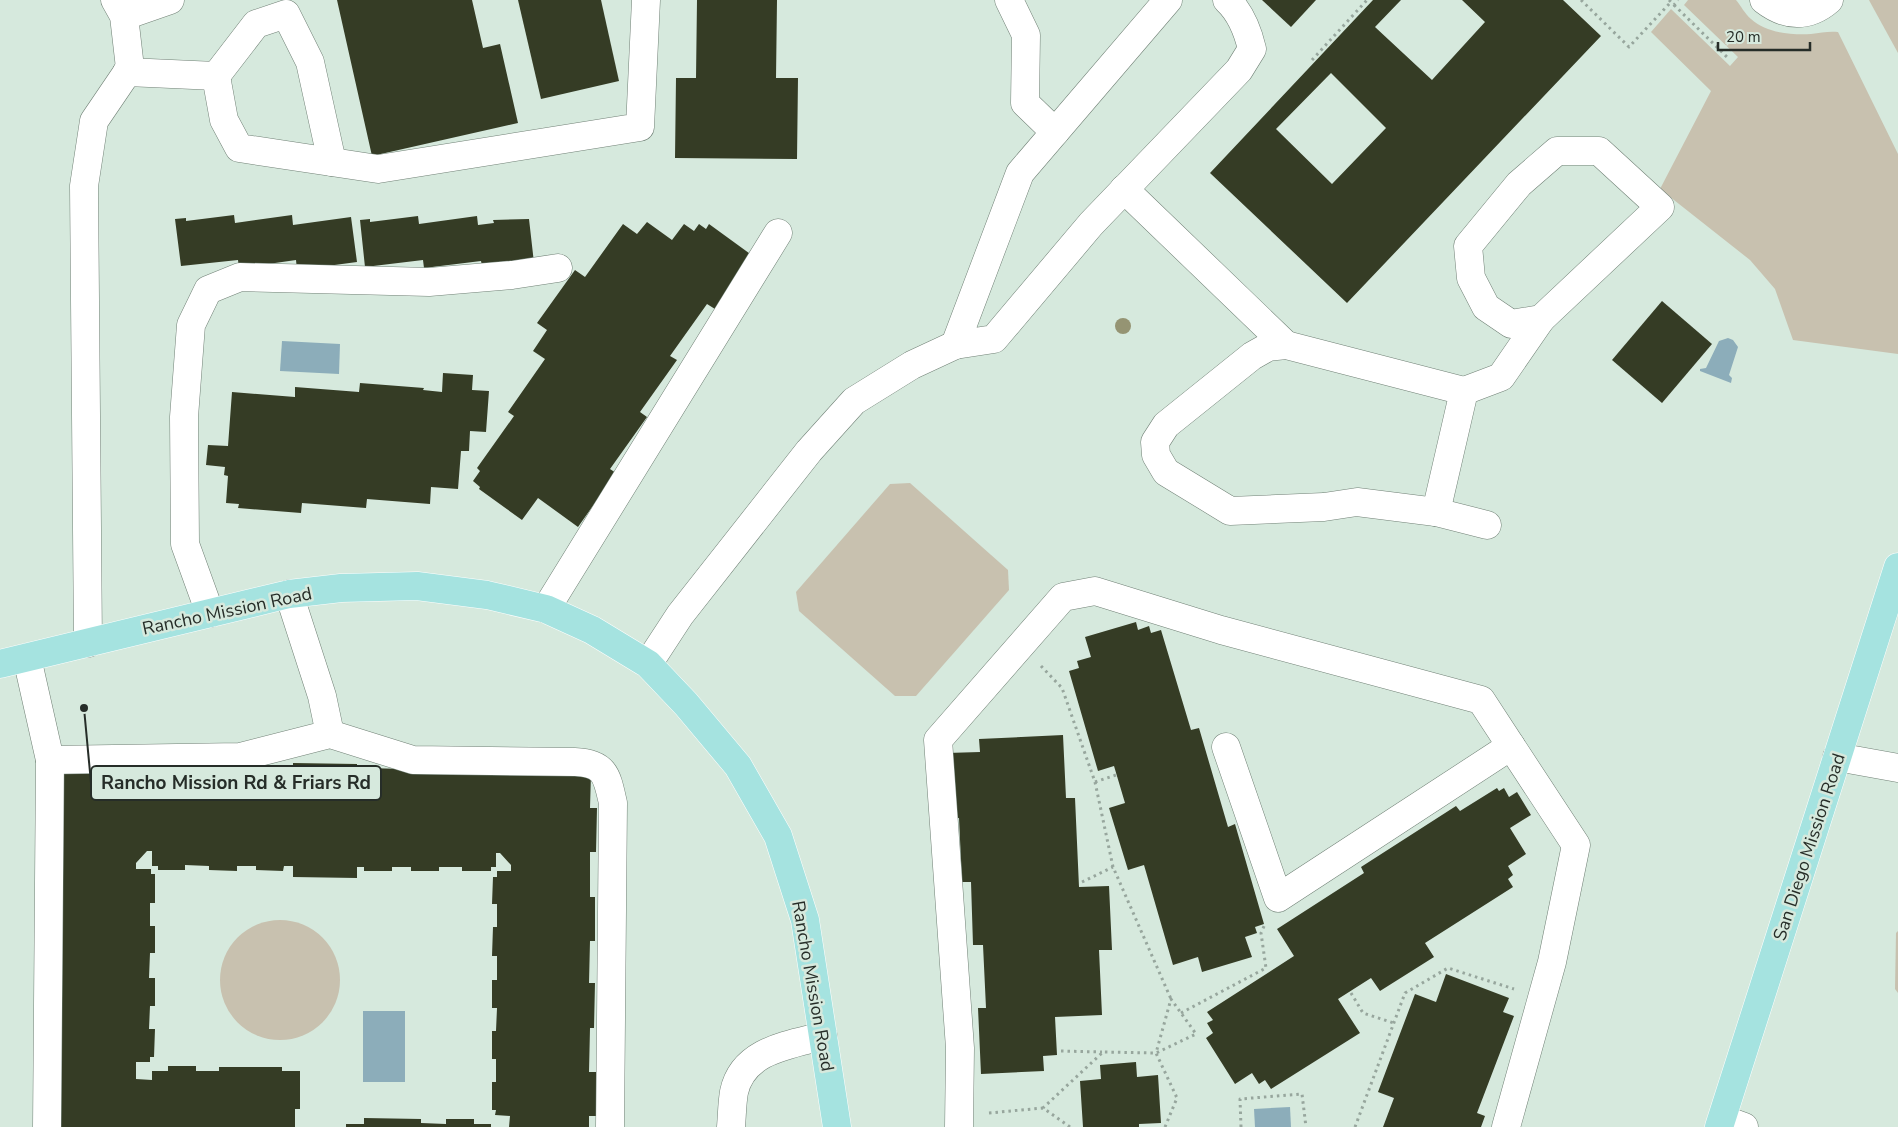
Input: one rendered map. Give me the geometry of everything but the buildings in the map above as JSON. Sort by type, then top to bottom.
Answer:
[{"type":"main road","name":"San Diego Mission Road","points":[[1728,1124],[1837,757],[1898,567]]},
{"type":"main road","name":"Rancho Mission Road","points":[[0,664],[289,594],[341,588],[417,586],[487,595],[546,609],[592,630],[648,664],[686,704],[738,766],[778,836],[805,920],[836,1127]]},
{"type":"lane","points":[[88,642],[84,186],[94,122],[130,68],[120,8],[170,0]]},
{"type":"lane","points":[[332,162],[310,62],[285,7],[256,24],[216,76],[224,120],[239,148],[378,169],[640,127],[646,0]]},
{"type":"lane","points":[[1009,0],[1026,35],[1025,103],[1055,132]]},
{"type":"lane","points":[[955,345],[1020,173],[1168,0]]},
{"type":"lane","points":[[648,664],[680,615],[803,458],[854,401],[912,365],[955,345],[994,339],[1091,224],[1239,70],[1252,49],[1248,32],[1227,0]]},
{"type":"lane","points":[[1764,0],[1776,9],[1790,14],[1805,14],[1819,8],[1829,0]]},
{"type":"lane","points":[[127,72],[216,76]]},
{"type":"lane","points":[[1487,525],[1436,512],[1357,502],[1324,507],[1230,511],[1166,472],[1156,454],[1155,442],[1166,424],[1252,356],[1268,347],[1286,345],[1464,391],[1501,377],[1541,319],[1660,207],[1599,151],[1558,151],[1519,184],[1468,246],[1471,278],[1486,307],[1511,324],[1541,319]]},
{"type":"lane","points":[[1124,189],[1286,345]]},
{"type":"lane","points":[[546,609],[778,234]]},
{"type":"lane","points":[[210,613],[185,544],[184,417],[191,325],[208,290],[240,277],[428,282],[512,275],[558,268]]},
{"type":"lane","points":[[1436,512],[1464,391]]},
{"type":"lane","points":[[959,1121],[960,1048],[938,740],[1063,596],[1095,591],[1221,630],[1481,700],[1576,845],[1552,962],[1506,1127]]},
{"type":"lane","points":[[289,594],[322,696],[330,734]]},
{"type":"lane","points":[[26,658],[50,760],[48,1127]]},
{"type":"lane","points":[[50,760],[240,757],[330,734],[413,760],[586,762],[604,772],[608,780],[613,803],[610,1127]]},
{"type":"lane","points":[[1226,747],[1278,898],[1511,746]]},
{"type":"lane","points":[[1837,757],[1898,768]]},
{"type":"lane","points":[[731,1127],[734,1091],[746,1066],[769,1050],[823,1036]]},
{"type":"path","points":[[1312,60],[1367,0]]},
{"type":"path","points":[[1581,0],[1629,47],[1670,1],[1728,58]]},
{"type":"path","points":[[1674,5],[1678,0]]},
{"type":"path","points":[[1021,645],[1062,688],[1095,782],[1113,868],[1171,999],[1196,1034],[1156,1053],[1061,1051]]},
{"type":"path","points":[[1095,782],[1116,775]]},
{"type":"path","points":[[1082,882],[1113,868]]},
{"type":"path","points":[[1181,1012],[1266,968],[1261,934],[1278,898]]},
{"type":"path","points":[[1355,1127],[1405,993],[1448,968],[1542,999]]},
{"type":"path","points":[[1351,993],[1363,1012],[1394,1023]]},
{"type":"path","points":[[1165,1127],[1176,1098],[1156,1053],[1171,999]]},
{"type":"path","points":[[959,1121],[1043,1108],[1103,1052]]},
{"type":"path","points":[[1241,1127],[1240,1099],[1302,1094],[1306,1127]]},
{"type":"path","points":[[1043,1108],[1070,1127]]},
{"type":"shaded area","points":[[1688,0],[1736,0],[1747,15],[1757,24],[1779,32],[1811,34],[1838,32],[1898,154],[1898,354],[1793,340],[1775,289],[1750,260],[1660,189],[1711,91],[1651,32],[1671,9],[1730,66],[1738,57],[1684,5]]},
{"type":"shaded area","points":[[1869,0],[1898,0],[1898,53],[1870,2]]},
{"type":"shaded area","points":[[910,483],[1008,570],[1009,590],[916,696],[895,696],[799,611],[796,592],[890,484]]},
{"type":"shaded area","points":[[280,920],[303,924],[323,937],[336,957],[340,980],[336,1003],[323,1023],[303,1036],[280,1040],[257,1036],[237,1023],[224,1003],[220,980],[224,957],[237,937],[257,924]]},
{"type":"shaded area","points":[[1898,931],[1898,993],[1895,989],[1896,933]]},
{"type":"water","points":[[1728,338],[1733,340],[1738,347],[1729,375],[1732,378],[1731,383],[1700,371],[1700,369],[1706,368],[1719,341]]},
{"type":"water","points":[[282,341],[340,344],[339,374],[280,371]]},
{"type":"water","points":[[363,1011],[405,1011],[405,1082],[363,1082]]},
{"type":"water","points":[[1290,1107],[1291,1127],[1255,1127],[1254,1109]]},
{"type":"place","name":"Rancho Mission Rd & Friars Rd","points":[[84,708]]}]
